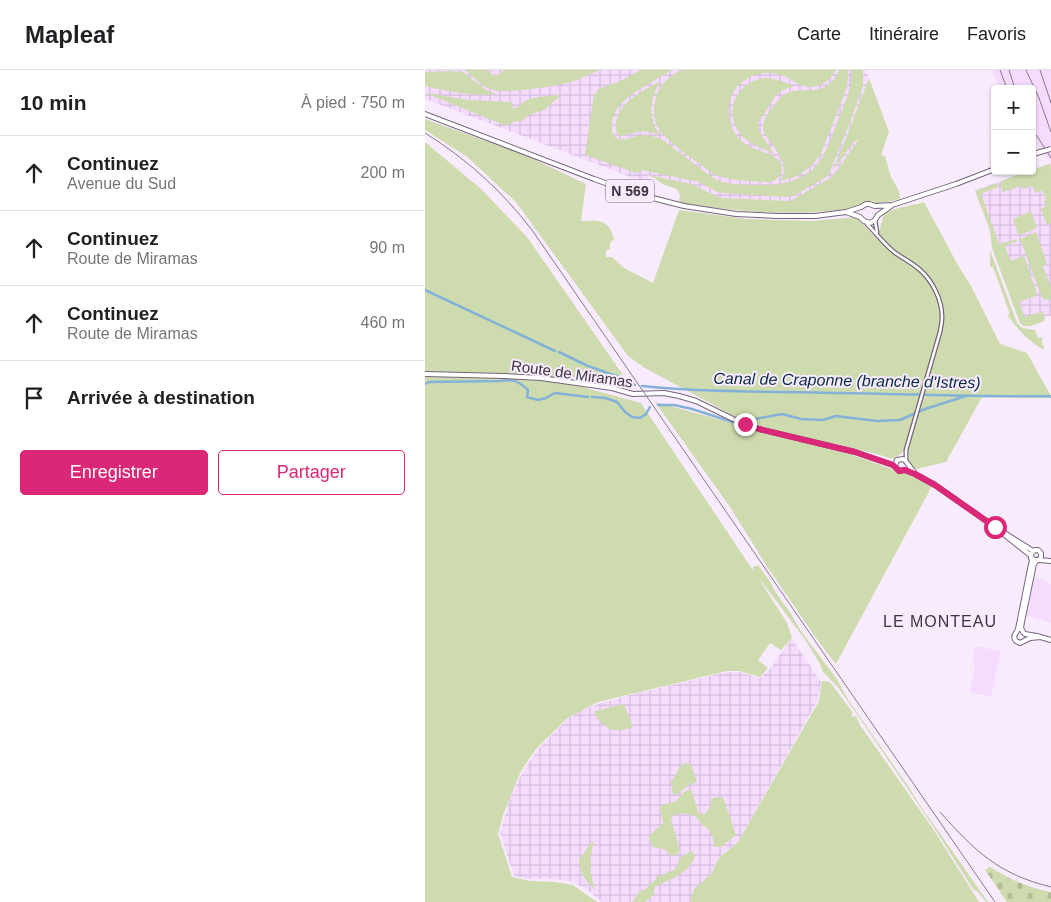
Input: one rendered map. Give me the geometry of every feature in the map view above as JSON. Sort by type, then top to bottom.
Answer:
[{"type":"main road","name":"N 569","points":[[425,114],[617,187],[684,206],[729,214],[754,216],[815,216],[861,208]]},
{"type":"main road","points":[[1036,153],[1051,149]]},
{"type":"main road","points":[[892,205],[878,215],[873,222],[866,222],[861,219],[859,213],[866,204],[875,206],[892,205],[923,196],[991,170]]},
{"type":"main road","points":[[875,206],[878,215]]},
{"type":"main road","name":"N 569","points":[[846,212],[860,216]]},
{"type":"main road","name":"Route de Miramas","points":[[425,374],[541,378],[612,388],[633,394],[664,393],[696,401],[759,429],[855,452],[895,466]]},
{"type":"main road","points":[[915,474],[903,459],[898,460],[895,466],[899,471],[905,470],[935,485],[995,527],[1033,551],[1038,550],[1051,561]]},
{"type":"main road","name":"Route de Miramas","points":[[885,462],[898,460]]},
{"type":"main road","points":[[905,470],[907,463]]},
{"type":"main road","points":[[995,527],[1035,560],[1051,561]]},
{"type":"main road","points":[[1033,551],[1018,629],[1014,637],[1016,642],[1021,643],[1030,638],[1041,637]]},
{"type":"main road","points":[[1025,640],[1021,622],[1035,564],[1041,554]]},
{"type":"main road","points":[[1016,633],[1019,631],[1051,640]]},
{"type":"street","points":[[875,220],[877,234]]},
{"type":"street","points":[[866,222],[895,253],[921,271],[933,285],[940,303],[942,317],[940,332],[906,450],[907,463]]},
{"type":"street","points":[[898,460],[906,450]]},
{"type":"shaded area","points":[[425,70],[866,70],[869,78],[850,126],[864,131],[832,177],[790,201],[721,198],[691,184],[649,175],[648,180],[633,178],[425,99]]},
{"type":"shaded area","points":[[992,70],[1051,70],[1051,168],[1050,161],[1036,143],[1036,85],[998,85]]},
{"type":"shaded area","points":[[1049,164],[1051,168],[1051,316],[1024,324],[975,190],[1018,175],[1036,175],[1036,169]]},
{"type":"shaded area","points":[[1034,576],[1051,584],[1051,623],[1026,615]]},
{"type":"shaded area","points":[[792,639],[821,682],[818,700],[738,842],[718,858],[712,872],[692,902],[602,902],[573,882],[514,876],[500,833],[510,798],[522,773],[538,749],[567,719],[582,710],[601,703],[727,672],[739,672],[760,678],[770,669]]},
{"type":"shaded area","points":[[975,646],[1001,651],[991,697],[970,692],[975,664],[972,663]]},
{"type":"green space","points":[[465,70],[488,70],[491,74],[496,75],[504,70],[600,70],[564,84],[499,91],[489,89]]},
{"type":"green space","points":[[641,70],[672,70],[623,102],[615,112],[613,119],[612,132],[615,136],[618,139],[644,135],[657,137],[713,178],[723,182],[738,184],[764,185],[785,183],[803,176],[811,170],[824,154],[832,136],[848,94],[851,83],[851,70],[863,70],[863,86],[828,176],[795,195],[787,197],[724,193],[717,192],[699,182],[643,170],[636,173],[585,155],[594,94],[597,93],[598,89],[618,82]]},
{"type":"green space","points":[[681,70],[836,70],[826,82],[811,87],[806,87],[778,74],[756,75],[741,83],[731,96],[729,119],[736,135],[745,144],[776,158],[781,165],[780,175],[771,182],[735,180],[713,174],[663,135],[655,119],[656,96],[664,83]]},
{"type":"green space","points":[[839,70],[848,70],[847,87],[821,153],[814,163],[801,174],[780,181],[784,169],[783,162],[764,133],[763,123],[765,118],[781,97],[796,91],[819,89],[826,86],[833,80]]},
{"type":"green space","points":[[425,72],[463,72],[486,90],[496,94],[451,92],[425,86]]},
{"type":"green space","points":[[764,78],[776,79],[794,86],[777,94],[758,123],[759,131],[774,154],[746,140],[733,119],[734,101],[739,93],[745,86]]},
{"type":"green space","points":[[869,78],[889,132],[881,155],[885,156],[891,177],[899,191],[900,199],[876,204],[870,202],[845,209],[809,212],[772,213],[734,210],[679,203],[680,195],[677,189],[662,184],[649,176],[691,184],[721,198],[790,201],[832,177],[859,139],[853,143],[833,170]]},
{"type":"green space","points":[[660,81],[651,108],[653,121],[660,135],[643,132],[623,136],[618,135],[616,130],[617,118],[625,104]]},
{"type":"green space","points":[[425,93],[469,100],[512,102],[513,109],[531,99],[561,95],[544,110],[529,115],[522,121],[504,125]]},
{"type":"green space","points":[[425,119],[527,156],[586,184],[581,221],[598,221],[606,224],[612,232],[614,239],[610,243],[610,249],[606,251],[606,257],[612,257],[624,268],[653,283],[679,210],[746,219],[812,221],[856,217],[877,239],[884,214],[898,208],[924,202],[971,286],[1000,344],[1027,353],[1051,398],[982,397],[946,462],[917,469],[909,464],[908,447],[906,446],[902,453],[893,459],[773,430],[736,417],[645,368],[628,356],[516,202],[466,156],[425,130]]},
{"type":"green space","points":[[425,142],[481,189],[527,237],[623,375],[549,378],[641,403],[754,572],[753,567],[758,565],[771,583],[801,631],[836,678],[849,701],[988,902],[973,889],[931,823],[854,710],[837,686],[823,672],[804,638],[759,579],[787,623],[792,638],[781,650],[770,643],[758,660],[768,668],[760,677],[739,671],[727,671],[598,702],[566,719],[536,749],[521,771],[503,815],[498,834],[512,877],[530,881],[573,885],[597,902],[425,902]]},
{"type":"green space","points":[[1049,164],[1051,168],[1051,223],[1047,225],[1041,209],[1046,206],[1044,201],[1046,199],[1042,190],[1035,193],[1032,186],[1023,189],[1021,186],[1003,192],[1000,184],[1003,180],[1017,175],[1036,175],[1036,169]]},
{"type":"green space","points":[[997,183],[998,187],[981,194],[999,244],[1017,239],[1017,241],[1005,246],[1010,261],[1024,256],[1037,294],[1019,302],[1025,317],[1043,311],[1045,318],[1044,321],[1032,326],[1020,323],[992,248],[990,230],[975,191]]},
{"type":"green space","points":[[1031,211],[1037,228],[1020,235],[1018,234],[1013,219]]},
{"type":"green space","points":[[1036,232],[1047,264],[1043,266],[1051,287],[1051,300],[1042,298],[1020,239]]},
{"type":"green space","points":[[990,250],[1017,323],[1022,328],[1035,330],[1038,338],[1042,337],[1045,350],[1019,330],[1007,315],[1010,314],[993,267],[990,267]]},
{"type":"green space","points":[[655,402],[859,457],[907,474],[932,486],[836,664],[768,568],[730,507]]},
{"type":"green space","points":[[822,681],[830,682],[853,713],[851,715],[853,717],[856,716],[860,725],[933,829],[979,902],[690,902],[694,889],[712,873],[718,859],[738,842],[819,701]]},
{"type":"green space","points":[[624,704],[633,727],[621,730],[611,729],[603,724],[595,715],[595,711]]},
{"type":"green space","points":[[688,763],[691,765],[697,782],[673,795],[671,782],[682,764]]},
{"type":"green space","points":[[691,789],[699,814],[705,814],[710,807],[712,798],[723,797],[736,835],[721,847],[715,847],[709,829],[696,817],[690,814],[679,814],[671,819],[680,850],[677,854],[671,856],[664,849],[653,847],[649,836],[663,823],[659,806],[676,801],[684,792]]},
{"type":"green space","points":[[594,841],[590,866],[595,890],[584,876],[579,859]]},
{"type":"green space","points":[[692,851],[695,856],[689,867],[672,879],[655,887],[654,894],[645,902],[632,902],[640,891],[656,880],[656,877],[674,870],[682,856]]},
{"type":"green space","points":[[990,867],[1019,882],[1051,892],[1051,902],[1007,902],[985,870]]},
{"type":"waterway","name":"Canal de Craponne (branche d'Istres)","points":[[425,290],[555,351]]},
{"type":"waterway","name":"Canal de Craponne (branche d'Istres)","points":[[559,352],[635,385]]},
{"type":"waterway","points":[[425,384],[429,382],[509,380],[519,383],[528,390],[527,397],[538,400],[555,393],[588,397]]},
{"type":"waterway","name":"Canal de Craponne (branche d'Istres)","points":[[642,386],[716,391],[1051,397]]},
{"type":"waterway","points":[[744,421],[782,414],[801,419],[823,420],[836,416],[877,421],[900,420],[925,409],[966,396]]},
{"type":"waterway","points":[[592,397],[605,398],[617,402],[632,417],[640,418],[646,414],[650,407]]},
{"type":"waterway","points":[[658,405],[674,405],[692,409],[742,425]]},
{"type":"railway","points":[[1000,70],[1006,85]]},
{"type":"railway","points":[[1009,70],[1014,85]]},
{"type":"railway","points":[[1026,70],[1039,98],[1051,132]]},
{"type":"railway","points":[[1040,70],[1051,103]]},
{"type":"railway","points":[[1034,130],[1051,158]]},
{"type":"railway","points":[[425,133],[483,177],[509,202],[532,230],[995,902]]},
{"type":"railway","points":[[940,812],[977,849],[1002,868],[1032,882],[1051,887]]},
{"type":"district","name":"LE MONTEAU","points":[[940,621]]},
{"type":"route","points":[[745,424],[855,452],[893,465],[899,471],[905,470],[915,474],[935,485],[995,527]]}]
